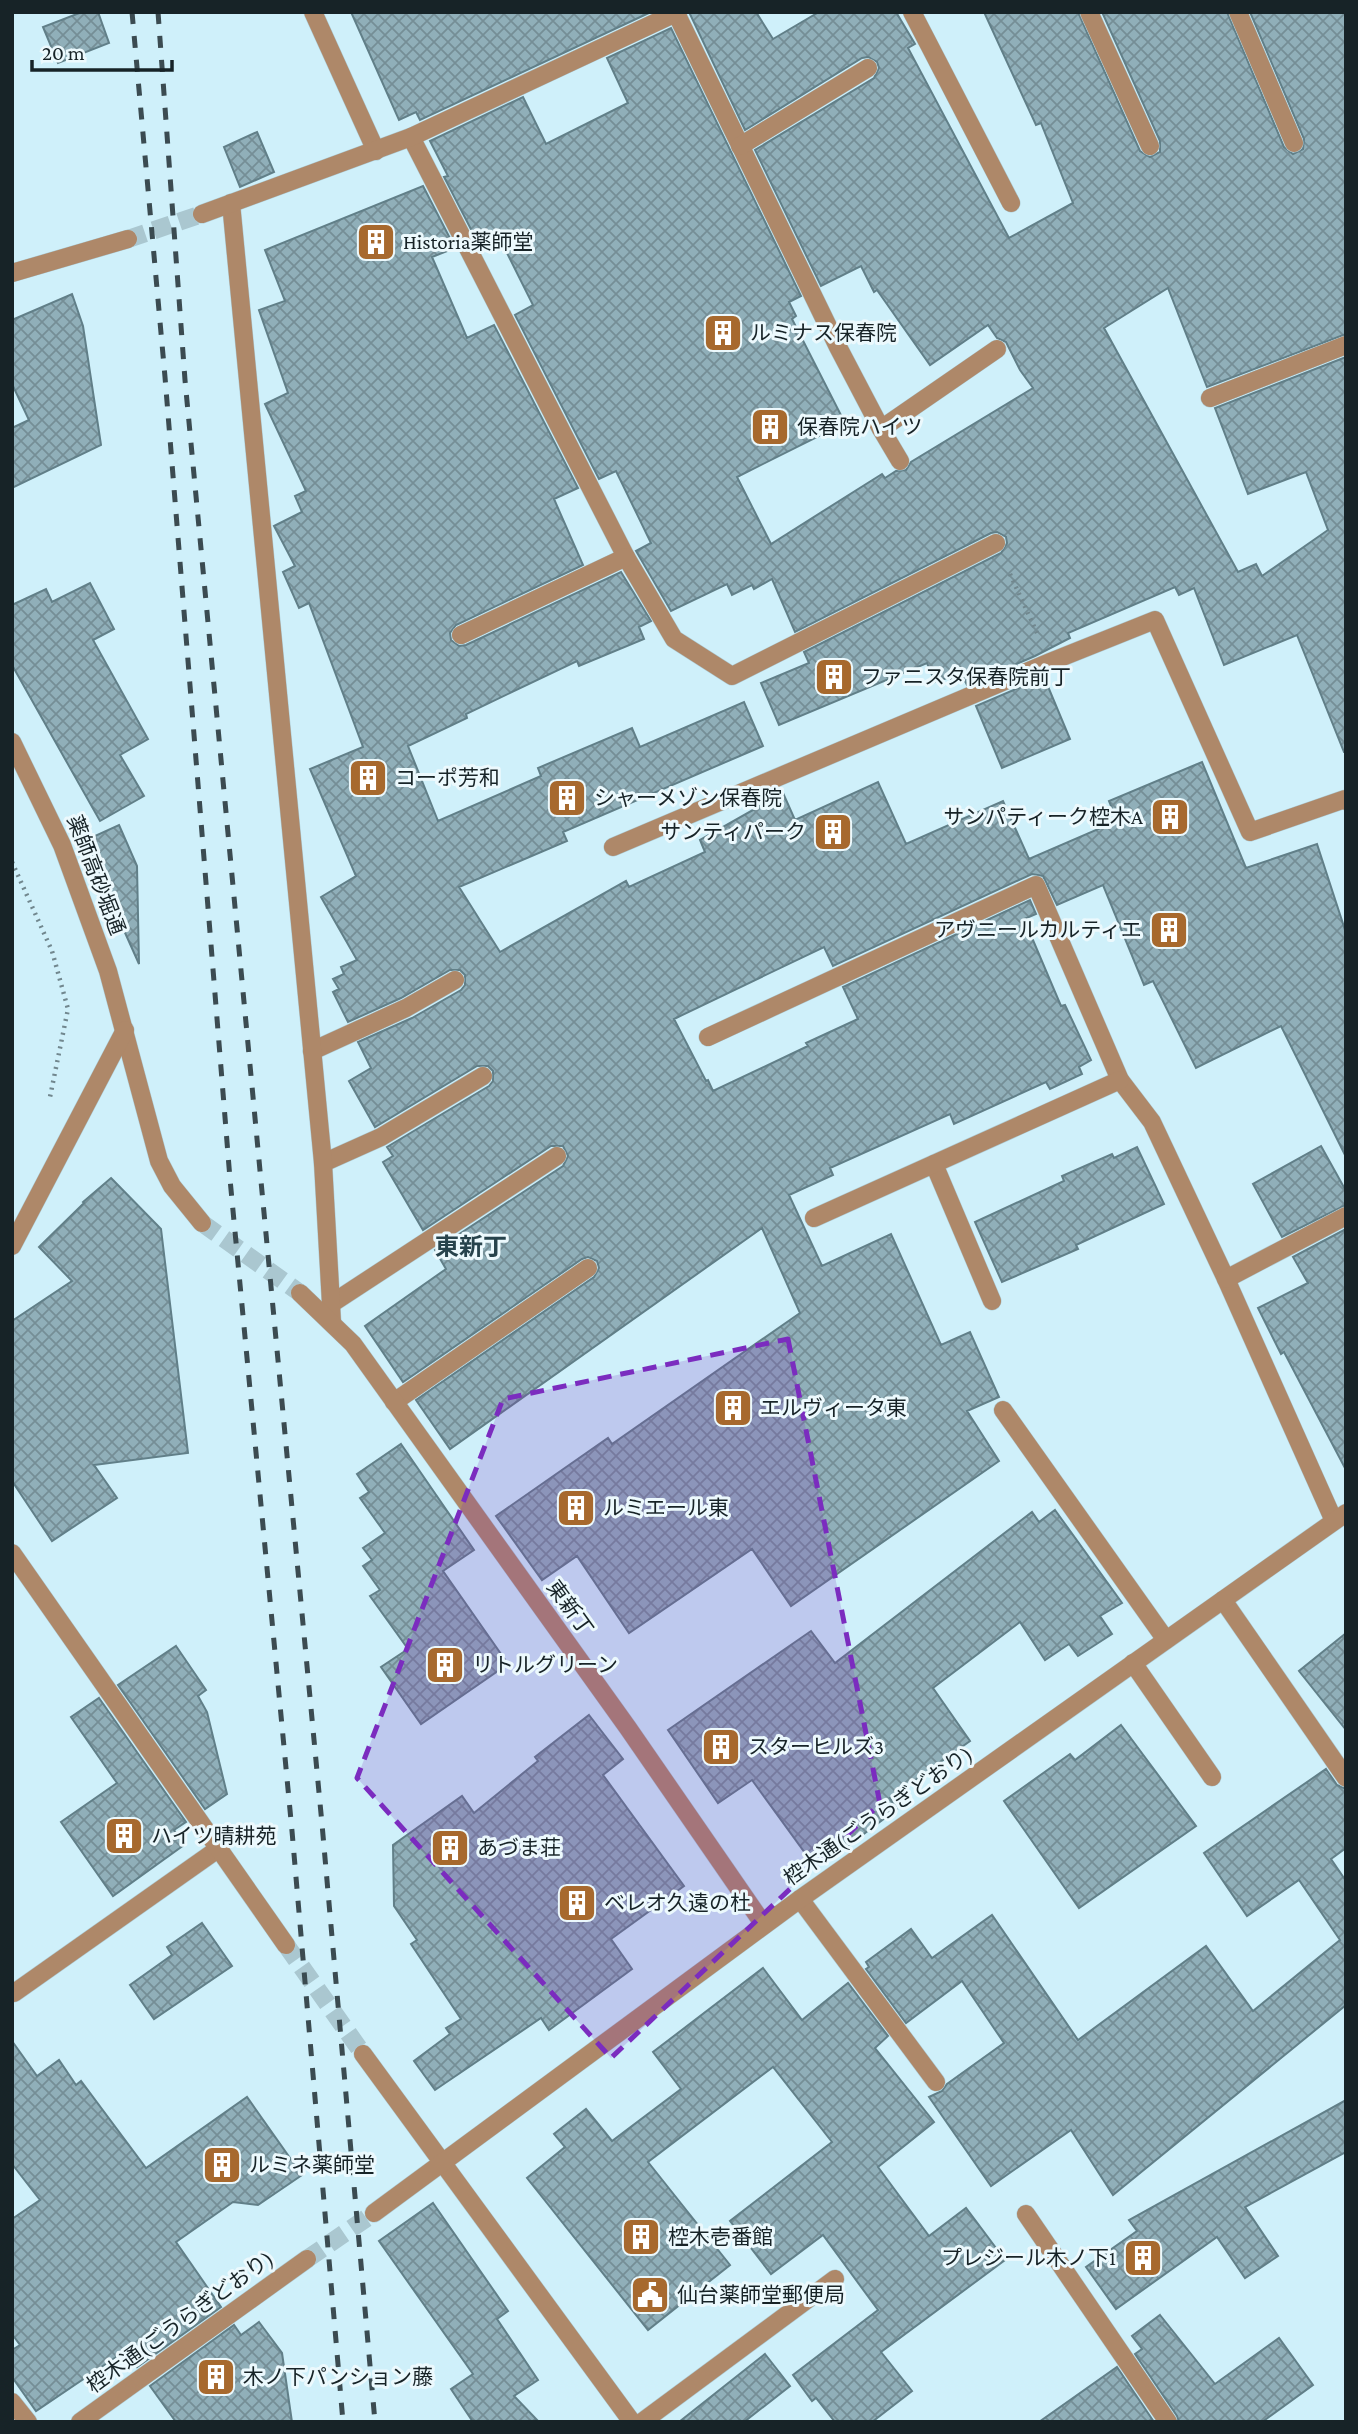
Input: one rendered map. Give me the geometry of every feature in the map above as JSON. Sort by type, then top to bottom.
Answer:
[{"type":"street","points":[[313,12],[376,151]]},
{"type":"street","points":[[912,12],[1011,202]]},
{"type":"street","points":[[1089,12],[1150,146]]},
{"type":"street","points":[[1238,12],[1294,142]]},
{"type":"street","points":[[202,214],[411,137],[677,13],[740,146],[881,429],[900,461]]},
{"type":"street","points":[[740,146],[868,68]]},
{"type":"street","points":[[411,137],[625,557],[674,639],[732,676],[996,543]]},
{"type":"street","points":[[231,203],[323,1163],[332,1313]]},
{"type":"street","points":[[12,273],[128,239]]},
{"type":"street","points":[[1210,398],[1346,345]]},
{"type":"street","points":[[881,429],[997,349]]},
{"type":"street","points":[[461,635],[625,557]]},
{"type":"street","points":[[613,847],[1050,662],[1155,621],[1250,832],[1345,799],[1346,801]]},
{"type":"street","name":"薬師高砂堀通","points":[[12,742],[62,845],[108,971],[159,1161],[172,1186],[202,1223]]},
{"type":"street","points":[[708,1037],[1036,885],[1120,1080],[1152,1122],[1340,1517]]},
{"type":"street","points":[[312,1051],[406,1008],[455,980]]},
{"type":"street","points":[[12,1246],[125,1030]]},
{"type":"street","points":[[323,1163],[382,1137],[483,1076]]},
{"type":"street","points":[[814,1218],[1120,1080]]},
{"type":"street","points":[[332,1313],[557,1156]]},
{"type":"street","points":[[933,1164],[992,1301]]},
{"type":"street","points":[[1226,1279],[1346,1216]]},
{"type":"street","points":[[394,1402],[588,1268]]},
{"type":"street","name":"東新丁","points":[[300,1293],[332,1313],[628,1728],[764,1925]]},
{"type":"street","points":[[1003,1410],[1166,1640]]},
{"type":"street","name":"椌木通(ごうらぎどおり)","points":[[374,2213],[800,1899],[1340,1517]]},
{"type":"street","points":[[12,1553],[286,1945]]},
{"type":"street","points":[[1223,1600],[1346,1778]]},
{"type":"street","points":[[1133,1663],[1212,1777]]},
{"type":"street","points":[[13,1993],[218,1849]]},
{"type":"street","points":[[800,1899],[936,2082]]},
{"type":"street","points":[[363,2054],[632,2422]]},
{"type":"street","points":[[1026,2214],[1168,2422]]},
{"type":"street","name":"椌木通(ごうらぎどおり)","points":[[80,2422],[307,2259]]},
{"type":"street","points":[[642,2422],[835,2279]]},
{"type":"street","points":[[12,2402],[28,2422]]},
{"type":"path","points":[[996,543],[1050,662]]},
{"type":"path","points":[[12,862],[52,951],[68,1009],[49,1100]]},
{"type":"highlighted area","points":[[788,1339],[880,1804],[611,2058],[357,1778],[503,1399]]},
{"type":"building","points":[[82,12],[98,12],[109,43],[58,63],[43,27]]},
{"type":"building","points":[[351,12],[651,12],[420,120],[416,112],[399,120]]},
{"type":"building","points":[[689,12],[756,12],[773,39],[819,12],[896,12],[915,44],[908,48],[1009,238],[1073,203],[1041,123],[1036,125],[984,12],[1078,12],[1140,151],[1150,157],[1160,152],[1160,141],[1102,12],[1227,12],[1284,147],[1293,154],[1303,149],[1304,139],[1250,12],[1346,12],[1346,334],[1207,387],[1168,288],[1104,328],[1238,572],[1256,564],[1262,576],[1328,530],[1306,472],[1248,494],[1215,408],[1346,357],[1346,752],[1297,635],[1224,665],[1194,588],[1179,595],[1175,587],[1068,633],[1070,638],[967,685],[963,677],[952,682],[950,677],[935,682],[927,663],[779,725],[761,683],[809,663],[804,652],[1001,553],[1007,543],[1006,537],[997,532],[795,632],[772,579],[754,589],[752,585],[732,595],[727,584],[671,611],[636,551],[651,543],[616,471],[599,479],[515,315],[533,305],[496,231],[476,239],[444,177],[448,176],[430,141],[523,97],[546,144],[628,103],[607,58],[671,28],[801,296],[789,302],[796,316],[792,319],[845,423],[737,477],[771,544],[882,474],[885,478],[896,471],[906,470],[911,462],[1033,388],[1006,342],[997,338],[988,325],[930,365],[877,290],[874,292],[861,266],[821,286],[755,150],[874,78],[879,68],[877,62],[868,57],[862,58],[745,130]]},
{"type":"building","points":[[257,132],[274,172],[240,187],[224,147]]},
{"type":"building","points":[[423,186],[455,248],[432,257],[467,338],[494,325],[578,488],[554,499],[583,565],[456,625],[450,633],[451,640],[459,646],[466,645],[621,572],[651,621],[639,627],[644,639],[579,666],[577,661],[466,714],[467,718],[408,746],[438,821],[541,776],[538,768],[632,728],[640,747],[744,702],[763,746],[563,832],[567,841],[459,887],[500,952],[626,881],[629,887],[705,852],[700,840],[783,793],[795,820],[878,782],[906,844],[1003,801],[1029,859],[1117,821],[1109,801],[1202,762],[1246,868],[1317,844],[1346,933],[1346,1157],[1281,1026],[1196,1068],[1153,981],[1144,985],[1103,885],[1057,905],[1043,876],[1032,874],[833,966],[824,947],[674,1019],[713,1091],[858,1019],[843,987],[1030,900],[1036,914],[1024,919],[1061,1006],[1065,1005],[1091,1060],[1079,1067],[1082,1074],[1050,1089],[1046,1082],[954,1124],[950,1114],[830,1168],[833,1175],[789,1195],[822,1266],[891,1234],[941,1345],[970,1332],[999,1397],[967,1411],[999,1461],[791,1606],[752,1549],[629,1633],[577,1556],[542,1580],[496,1516],[608,1438],[612,1444],[800,1313],[762,1228],[450,1449],[416,1400],[594,1277],[599,1268],[597,1261],[588,1257],[582,1259],[403,1382],[365,1326],[446,1269],[435,1250],[563,1166],[568,1156],[563,1146],[551,1146],[423,1230],[383,1162],[393,1156],[387,1147],[489,1086],[493,1081],[493,1071],[488,1066],[477,1066],[375,1127],[349,1081],[371,1068],[358,1042],[412,1018],[461,990],[465,985],[465,975],[460,970],[450,970],[401,998],[348,1022],[333,992],[339,989],[333,979],[344,974],[341,967],[357,960],[321,897],[356,876],[310,769],[363,747],[309,603],[299,608],[283,572],[295,566],[274,526],[302,512],[295,496],[306,491],[265,404],[288,393],[259,310],[285,301],[265,250]]},
{"type":"building","points":[[72,294],[83,326],[101,445],[12,488],[12,428],[29,420],[12,384],[12,320]]},
{"type":"building","points":[[90,583],[114,629],[93,640],[148,739],[120,755],[144,796],[100,821],[12,665],[12,605],[46,589],[52,602]]},
{"type":"building","points":[[1044,677],[1070,739],[1002,768],[976,706]]},
{"type":"building","points":[[119,825],[137,866],[139,964],[84,841]]},
{"type":"building","points":[[1321,1146],[1346,1191],[1346,1205],[1282,1237],[1253,1184]]},
{"type":"building","points":[[1137,1147],[1164,1204],[1076,1245],[1078,1249],[1002,1282],[975,1222],[1064,1181],[1062,1176],[1112,1154],[1114,1158]]},
{"type":"building","points":[[111,1178],[161,1229],[188,1453],[94,1465],[117,1498],[52,1541],[12,1481],[12,1321],[72,1281],[39,1247]]},
{"type":"building","points":[[1346,1229],[1346,1470],[1258,1308],[1308,1283],[1293,1257]]},
{"type":"building","points":[[401,1444],[474,1550],[443,1571],[508,1664],[421,1724],[381,1667],[408,1649],[370,1596],[380,1590],[363,1566],[372,1560],[363,1548],[385,1533],[360,1498],[369,1492],[357,1474]]},
{"type":"building","points":[[1055,1510],[1122,1603],[1100,1616],[1112,1634],[1078,1656],[1069,1644],[1045,1660],[1020,1622],[933,1688],[970,1741],[890,1798],[897,1809],[837,1854],[829,1842],[808,1857],[752,1780],[718,1803],[668,1730],[811,1631],[835,1663],[1032,1512],[1039,1522]]},
{"type":"building","points":[[1346,1633],[1346,1730],[1299,1671]]},
{"type":"building","points":[[176,1646],[206,1690],[198,1696],[207,1712],[227,1794],[205,1809],[118,1685]]},
{"type":"building","name":"ハイツ晴耕苑","points":[[99,1698],[186,1822],[174,1830],[184,1845],[113,1896],[61,1822],[117,1783],[71,1717]]},
{"type":"building","points":[[589,1715],[623,1759],[603,1775],[684,1886],[611,1939],[632,1969],[549,2030],[541,2018],[435,2090],[414,2061],[450,2034],[446,2028],[461,2019],[411,1944],[417,1940],[394,1906],[393,1845],[462,1796],[474,1813],[538,1761],[535,1757]]},
{"type":"building","points":[[1121,1725],[1196,1826],[1079,1908],[1004,1801],[1070,1754],[1075,1760]]},
{"type":"building","points":[[1326,1769],[1337,1785],[1346,1789],[1346,1848],[1331,1859],[1346,1881],[1346,2005],[1113,2195],[1071,2130],[991,2186],[929,2097],[942,2091],[947,2084],[1004,2043],[962,1981],[906,2023],[866,1969],[869,1967],[866,1962],[911,1929],[932,1958],[992,1915],[1078,2040],[1206,1946],[1253,2011],[1340,1940],[1299,1880],[1247,1916],[1204,1853]]},
{"type":"building","points":[[202,1923],[232,1966],[154,2019],[130,1985],[172,1955],[167,1947]]},
{"type":"building","points":[[763,1968],[802,2020],[848,1983],[888,2036],[875,2048],[934,2122],[878,2167],[929,2236],[966,2208],[1005,2260],[881,2352],[912,2391],[872,2422],[835,2422],[816,2398],[812,2401],[793,2375],[878,2310],[823,2235],[771,2274],[730,2221],[832,2142],[773,2067],[648,2162],[730,2265],[648,2330],[527,2178],[565,2147],[554,2134],[586,2109],[612,2141],[681,2089],[653,2052]]},
{"type":"building","points":[[12,2041],[37,2076],[59,2060],[76,2085],[81,2081],[146,2168],[247,2097],[302,2175],[258,2205],[233,2202],[176,2242],[221,2307],[137,2367],[125,2351],[36,2411],[12,2377],[12,2350],[20,2345],[12,2334],[12,2219],[40,2200],[12,2164]]},
{"type":"building","points":[[1346,2100],[1346,2152],[1245,2207],[1278,2256],[1245,2278],[1217,2237],[1116,2309],[1086,2267],[1137,2231],[1129,2220]]},
{"type":"building","points":[[433,2203],[508,2311],[497,2319],[538,2380],[514,2396],[539,2422],[473,2422],[451,2389],[473,2374],[379,2241]]},
{"type":"building","points":[[1160,2315],[1215,2384],[1279,2338],[1313,2385],[1262,2422],[1179,2422],[1135,2354],[1142,2349],[1132,2336]]},
{"type":"building","name":"木ノ下パンション藤","points":[[259,2322],[282,2353],[292,2422],[176,2422],[150,2386],[234,2325],[241,2335]]},
{"type":"building","points":[[765,2354],[790,2386],[744,2422],[679,2422]]},
{"type":"building","points":[[1117,2367],[1154,2422],[1039,2422]]},
{"type":"tunnel","points":[[128,239],[202,214]]},
{"type":"tunnel","points":[[202,1223],[300,1293]]},
{"type":"tunnel","points":[[286,1945],[363,2054]]},
{"type":"tunnel","points":[[307,2259],[374,2213]]},
{"type":"railway","points":[[132,12],[165,377],[230,1179],[292,1831],[343,2422]]},
{"type":"railway","points":[[158,12],[185,380],[322,1824],[375,2422]]},
{"type":"place","name":"Historia薬師堂","points":[[376,242]]},
{"type":"place","name":"ルミナス保春院","points":[[723,333]]},
{"type":"place","name":"保春院ハイツ","points":[[770,427]]},
{"type":"place","name":"ファニスタ保春院前丁","points":[[834,677]]},
{"type":"place","name":"コーポ芳和","points":[[368,778]]},
{"type":"place","name":"シャーメゾン保春院","points":[[567,798]]},
{"type":"place","name":"サンパティーク椌木A","points":[[1170,817]]},
{"type":"place","name":"サンティパーク","points":[[833,832]]},
{"type":"place","name":"アヴニールカルティエ","points":[[1169,930]]},
{"type":"place","name":"エルヴィータ東","points":[[733,1408]]},
{"type":"place","name":"ルミエール東","points":[[576,1508]]},
{"type":"place","name":"リトルグリーン","points":[[445,1665]]},
{"type":"place","name":"スターヒルズ3","points":[[721,1747]]},
{"type":"place","name":"ハイツ晴耕苑","points":[[124,1836]]},
{"type":"place","name":"あづま荘","points":[[450,1848]]},
{"type":"place","name":"ベレオ久遠の杜","points":[[577,1903]]},
{"type":"place","name":"ルミネ薬師堂","points":[[222,2165]]},
{"type":"place","name":"椌木壱番館","points":[[641,2237]]},
{"type":"place","name":"プレジール木ノ下1","points":[[1143,2258]]},
{"type":"place","name":"仙台薬師堂郵便局","points":[[650,2295]]},
{"type":"place","name":"木ノ下パンション藤","points":[[216,2377]]},
{"type":"district","name":"東新丁","points":[[471,1247]]}]
